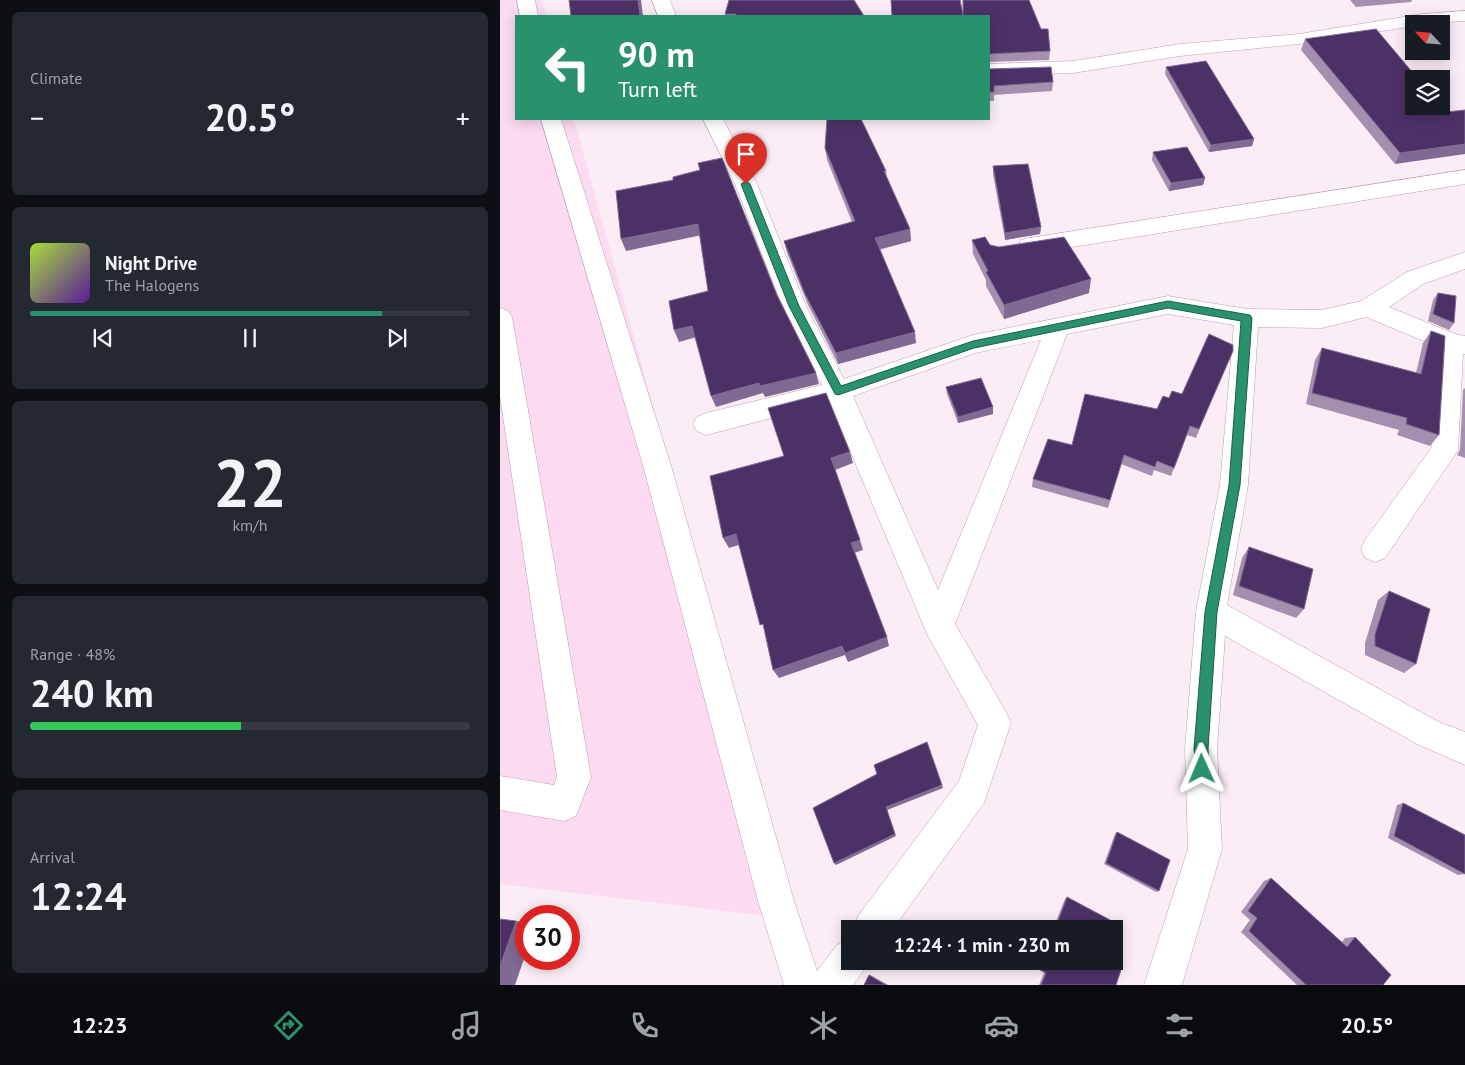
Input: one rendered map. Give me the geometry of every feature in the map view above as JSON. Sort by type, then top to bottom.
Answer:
[{"type":"street","points":[[526,0],[530,15]]},
{"type":"street","points":[[661,0],[667,15]]},
{"type":"street","points":[[990,70],[1073,67],[1180,50],[1299,39],[1422,19],[1465,16]]},
{"type":"street","points":[[551,120],[658,469],[760,845],[803,985]]},
{"type":"street","points":[[714,120],[746,184],[794,306],[838,391],[939,626],[996,723],[972,791],[878,920]]},
{"type":"street","points":[[1007,249],[1465,176]]},
{"type":"street","points":[[706,424],[838,391],[973,344],[1057,329],[1168,305],[1247,318],[1322,319],[1367,308],[1415,278],[1465,260]]},
{"type":"street","points":[[1367,308],[1458,343],[1455,453],[1375,549]]},
{"type":"street","points":[[500,317],[574,777],[564,804],[500,793]]},
{"type":"street","points":[[1163,985],[1205,849],[1201,749],[1211,612],[1234,485],[1247,318]]},
{"type":"street","points":[[939,626],[1057,329]]},
{"type":"street","points":[[1211,612],[1428,733],[1465,749]]},
{"type":"street","points":[[830,985],[841,970]]},
{"type":"shaded area","points":[[500,0],[542,0],[546,15],[515,15],[515,120],[574,120],[794,919],[500,884]]},
{"type":"building","points":[[569,0],[638,0],[640,15],[571,15]]},
{"type":"building","points":[[729,0],[854,0],[863,15],[736,15],[725,14]]},
{"type":"building","points":[[891,0],[960,0],[963,15],[892,15]]},
{"type":"building","points":[[963,0],[1029,0],[1041,29],[1048,29],[1050,51],[990,54],[990,15],[963,15]]},
{"type":"building","points":[[1376,29],[1410,70],[1405,70],[1405,115],[1450,115],[1450,112],[1465,110],[1465,144],[1400,153],[1305,39]]},
{"type":"building","points":[[1206,61],[1254,139],[1211,145],[1166,67]]},
{"type":"building","points":[[1051,67],[1053,82],[994,86],[994,92],[990,92],[990,69]]},
{"type":"building","points":[[827,120],[861,120],[886,171],[884,171],[910,229],[875,238],[915,332],[836,353],[805,294],[784,241],[855,221],[825,148]]},
{"type":"building","points":[[1187,147],[1205,178],[1171,183],[1153,152]]},
{"type":"building","points":[[722,158],[777,295],[816,373],[760,386],[759,383],[711,396],[692,326],[674,330],[669,301],[708,291],[698,224],[621,239],[616,191],[673,180],[673,177],[700,170],[698,163]]},
{"type":"building","points":[[1028,164],[1041,227],[1005,233],[993,166]]},
{"type":"building","points":[[985,237],[990,245],[999,247],[1064,237],[1091,279],[1004,305],[986,272],[988,271],[972,240]]},
{"type":"building","points":[[1438,293],[1456,296],[1454,323],[1433,314]]},
{"type":"building","points":[[1431,331],[1445,336],[1439,435],[1406,424],[1407,418],[1312,393],[1322,348],[1421,374]]},
{"type":"building","points":[[1209,334],[1233,345],[1233,351],[1199,429],[1190,426],[1174,468],[1157,461],[1155,467],[1124,455],[1110,500],[1033,479],[1048,439],[1072,445],[1085,394],[1157,409],[1163,396],[1169,398],[1172,391],[1182,394]]},
{"type":"building","points":[[981,378],[993,407],[958,417],[946,387]]},
{"type":"building","points":[[826,393],[850,452],[831,458],[860,540],[851,543],[887,637],[845,653],[842,646],[773,670],[763,624],[760,625],[736,534],[723,538],[710,476],[784,456],[768,408]]},
{"type":"building","points":[[1249,547],[1313,569],[1304,609],[1239,586]]},
{"type":"building","points":[[1389,591],[1430,609],[1416,664],[1375,646],[1375,634]]},
{"type":"building","points":[[927,742],[942,785],[886,807],[895,834],[834,863],[813,808],[877,774],[874,765]]},
{"type":"building","points":[[1403,803],[1465,835],[1465,874],[1394,836]]},
{"type":"building","points":[[1117,832],[1170,860],[1159,891],[1106,863]]},
{"type":"building","points":[[1271,878],[1347,947],[1355,937],[1391,975],[1383,985],[1306,985],[1249,931],[1257,918],[1248,911]]},
{"type":"building","points":[[1067,897],[1110,920],[1058,920]]},
{"type":"building","points":[[500,919],[515,921],[515,924],[500,966]]},
{"type":"building","points":[[1041,970],[1121,970],[1116,985],[1041,985],[1046,973]]},
{"type":"building","points":[[869,975],[886,985],[864,985]]},
{"type":"route","points":[[746,184],[794,306],[838,391],[973,344],[1057,329],[1168,305],[1247,318],[1234,485],[1211,612],[1201,749],[1202,769]]}]
